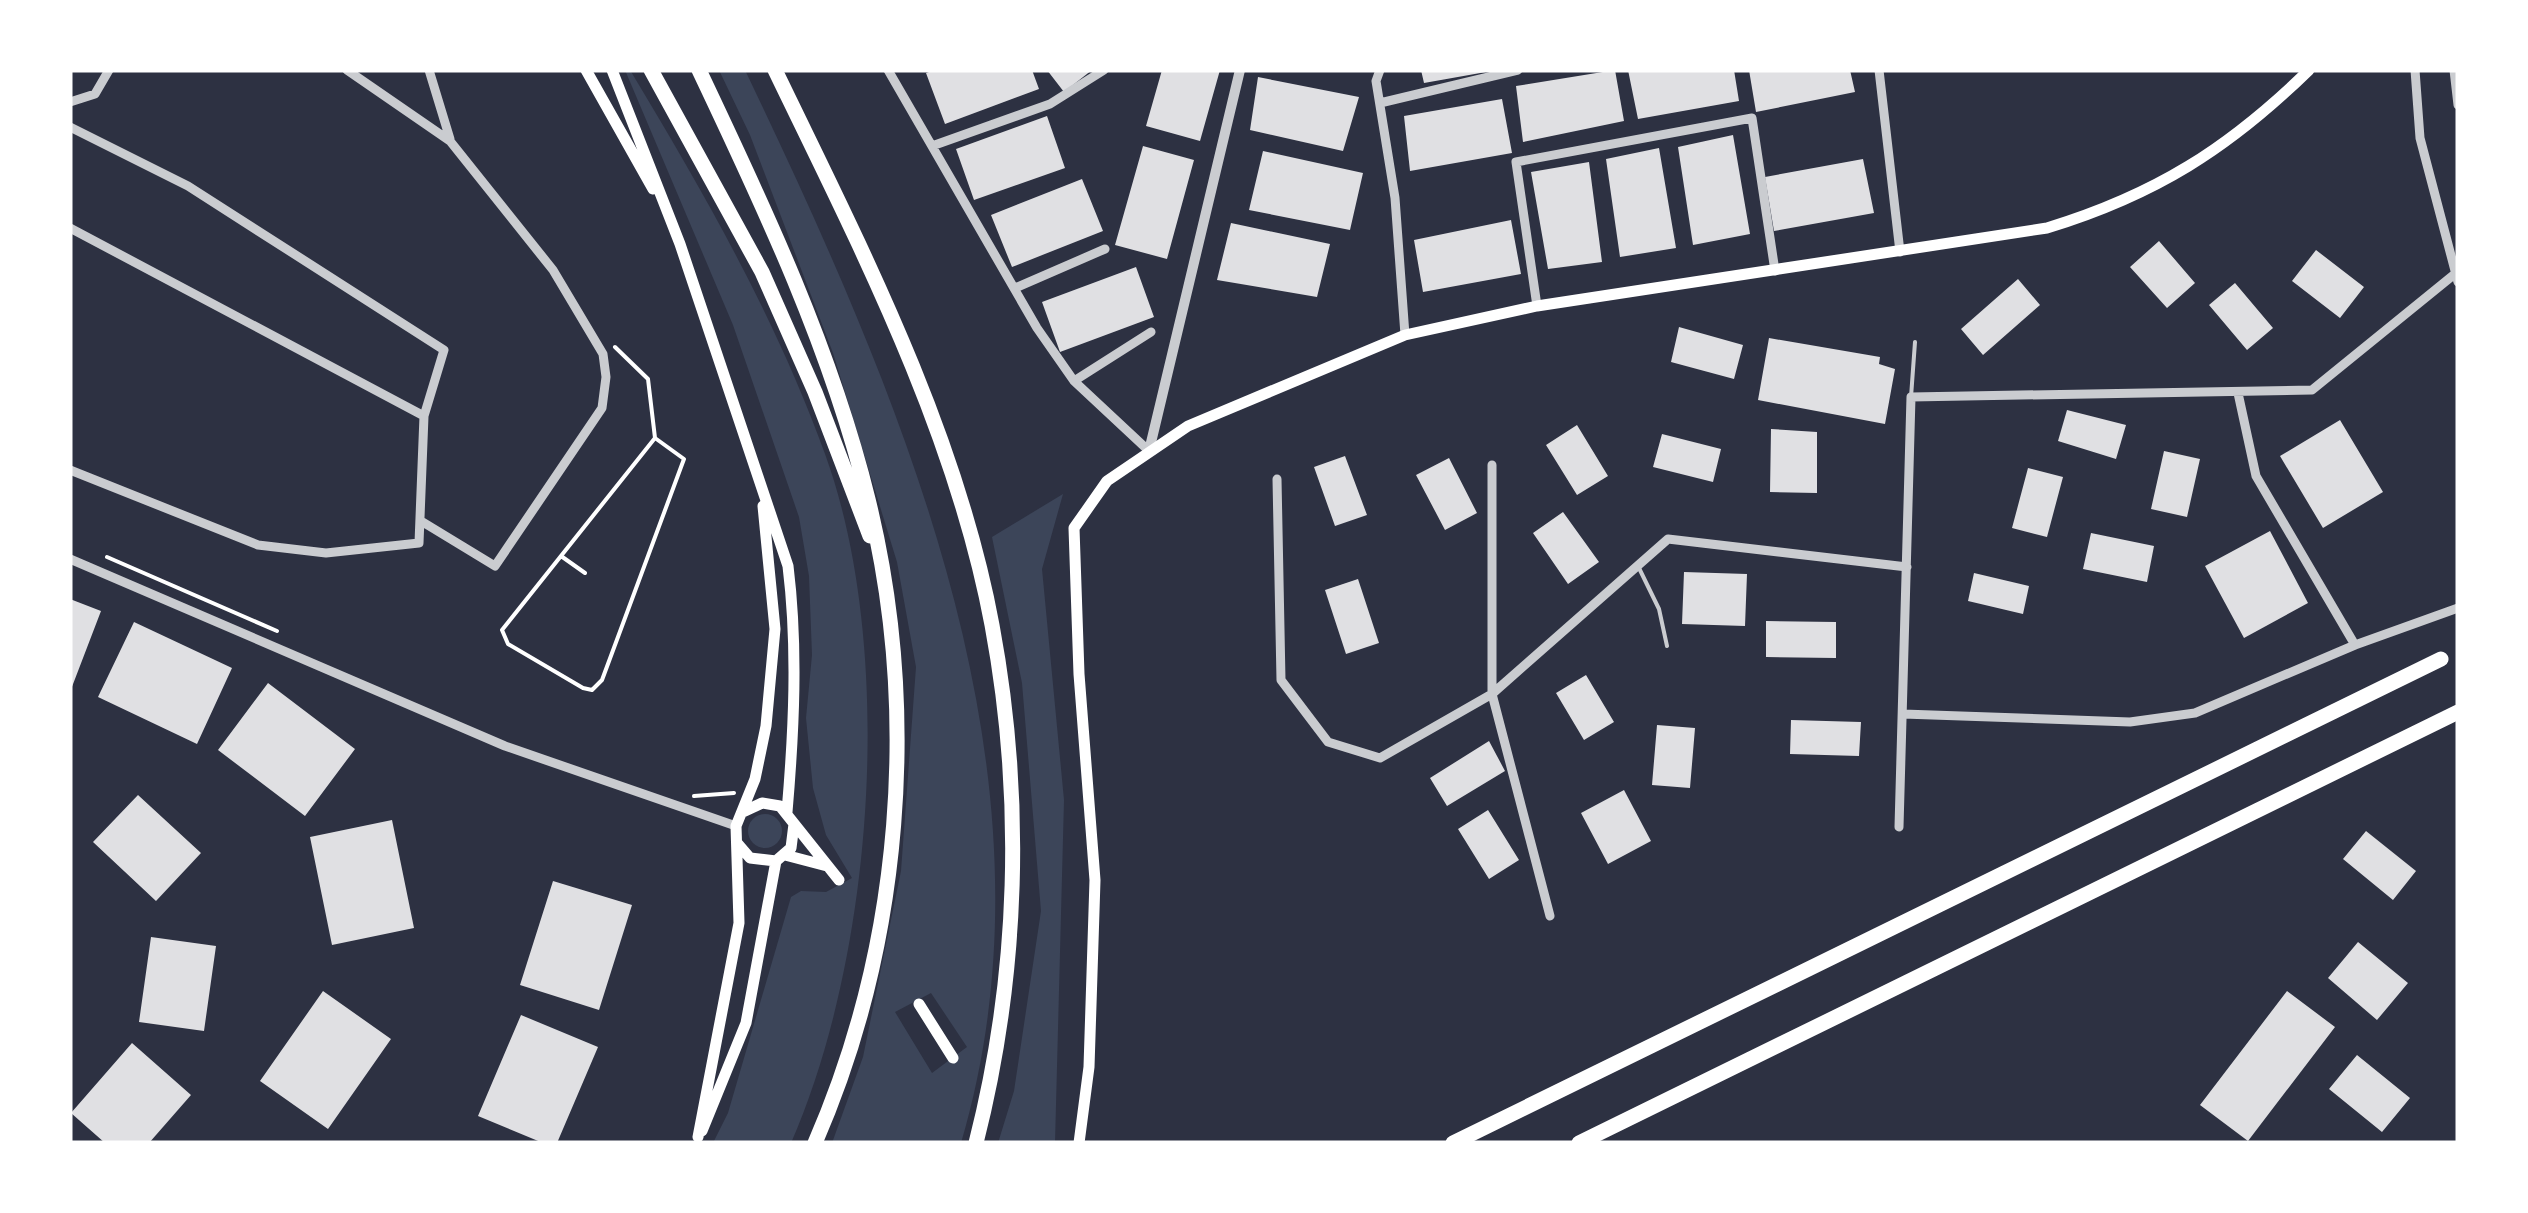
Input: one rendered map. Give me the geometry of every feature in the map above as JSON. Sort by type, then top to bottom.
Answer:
[{"type":"highway","points":[[651,70],[762,272],[816,392],[865,527],[879,552]]},
{"type":"highway","points":[[699,70],[773,228],[818,341],[853,446],[879,552],[893,643],[896,696],[891,858],[858,1026],[815,1143]]},
{"type":"highway","points":[[775,70],[899,340],[947,465],[992,624],[1010,779],[1013,892],[1004,1008],[976,1143]]},
{"type":"highway","points":[[1453,1143],[2442,659]]},
{"type":"highway","points":[[1579,1143],[2458,712]]},
{"type":"main road","points":[[586,70],[628,152],[663,206]]},
{"type":"main road","points":[[612,70],[759,474],[788,566],[794,618],[790,816],[795,839],[780,858],[746,1023],[713,1112],[696,1140]]},
{"type":"main road","points":[[1079,1143],[1089,1067],[1095,880],[1079,674],[1074,528],[1108,481],[1188,426],[1405,336],[1536,306],[2046,228],[2162,185],[2220,148],[2309,70]]},
{"type":"main road","points":[[696,1140],[739,923],[736,826],[755,779],[776,629],[759,474]]},
{"type":"main road","points":[[745,811],[771,803],[790,816],[839,880]]},
{"type":"main road","points":[[738,844],[750,858],[780,858],[831,868]]},
{"type":"main road","points":[[919,1004],[953,1058]]},
{"type":"street","points":[[70,102],[95,94],[109,70]]},
{"type":"street","points":[[347,70],[450,141],[553,270],[595,336],[606,376],[602,408],[494,566],[421,521]]},
{"type":"street","points":[[429,70],[450,141]]},
{"type":"street","points":[[888,70],[1074,381],[1148,450],[1240,70]]},
{"type":"street","points":[[932,146],[1050,104],[1104,70]]},
{"type":"street","points":[[1380,70],[1376,81],[1395,198],[1405,336]]},
{"type":"street","points":[[1380,103],[1518,70]]},
{"type":"street","points":[[1879,70],[1900,252]]},
{"type":"street","points":[[1899,827],[1911,397],[2312,390],[2457,278],[2420,138],[2415,70]]},
{"type":"street","points":[[2454,70],[2458,106]]},
{"type":"street","points":[[1536,306],[1516,162],[1752,118],[1774,271]]},
{"type":"street","points":[[70,128],[188,186],[444,350],[424,416],[419,544],[326,554],[258,545],[70,470]]},
{"type":"street","points":[[70,228],[424,416]]},
{"type":"street","points":[[1015,288],[1105,249]]},
{"type":"street","points":[[1074,381],[1151,332]]},
{"type":"street","points":[[2238,393],[2256,476],[2355,645]]},
{"type":"street","points":[[1492,466],[1492,694],[1550,916]]},
{"type":"street","points":[[1277,479],[1281,680],[1328,742],[1380,758],[1492,694],[1668,540],[1907,568]]},
{"type":"street","points":[[70,559],[469,732],[588,778],[736,826]]},
{"type":"street","points":[[1903,714],[2130,722],[2195,713],[2355,645],[2458,608]]},
{"type":"lane","points":[[1911,397],[1915,342]]},
{"type":"lane","points":[[1638,566],[1659,609],[1666,646]]},
{"type":"path","points":[[595,336],[620,350],[648,379],[655,438],[502,630],[502,638],[592,690],[602,680],[684,466],[681,454],[655,438]]},
{"type":"path","points":[[562,556],[585,574]]},
{"type":"path","points":[[106,557],[284,633]]},
{"type":"path","points":[[684,793],[731,795],[755,779]]},
{"type":"shaded area","points":[[625,70],[630,70],[711,210],[806,403],[847,532],[861,617],[867,708],[866,801],[857,893],[841,983],[819,1067],[791,1143],[713,1143],[728,1113],[791,897],[801,891],[826,892],[852,878],[826,835],[813,788],[806,718],[812,655],[809,576],[799,517],[733,325]]},
{"type":"shaded area","points":[[719,70],[745,70],[860,324],[910,457],[952,592],[981,729],[995,867],[989,1005],[961,1143],[832,1143],[863,1057],[901,871],[916,667],[897,562],[833,353],[750,135]],"holes":[[[931,993],[967,1047],[932,1073],[895,1012]]]},
{"type":"shaded area","points":[[1063,494],[1042,569],[1064,800],[1055,1143],[998,1143],[1014,1091],[1041,911],[1022,683],[992,537]]},
{"type":"shaded area","points":[[765,814],[777,819],[782,831],[777,843],[765,848],[753,843],[748,831],[753,819]]},
{"type":"building","points":[[1032,70],[1039,89],[945,124],[926,73]]},
{"type":"building","points":[[1047,70],[1092,70],[1064,92]]},
{"type":"building","points":[[1162,70],[1220,70],[1200,141],[1146,126]]},
{"type":"building","points":[[1421,70],[1486,70],[1486,72],[1424,83]]},
{"type":"building","points":[[1615,70],[1624,121],[1523,142],[1516,86]]},
{"type":"building","points":[[1628,70],[1734,70],[1739,101],[1638,119]]},
{"type":"building","points":[[1749,70],[1850,70],[1855,92],[1756,112]]},
{"type":"building","points":[[1258,77],[1359,97],[1343,151],[1250,130]]},
{"type":"building","points":[[1502,99],[1512,153],[1410,171],[1404,116]]},
{"type":"building","points":[[1047,116],[1065,168],[974,200],[956,149]]},
{"type":"building","points":[[1733,135],[1750,234],[1693,245],[1678,147]]},
{"type":"building","points":[[1143,146],[1194,160],[1167,259],[1115,245]]},
{"type":"building","points":[[1659,148],[1676,248],[1620,257],[1606,159]]},
{"type":"building","points":[[1263,151],[1363,173],[1350,230],[1249,210]]},
{"type":"building","points":[[1863,159],[1874,213],[1774,231],[1765,177]]},
{"type":"building","points":[[1589,162],[1602,262],[1548,269],[1531,172]]},
{"type":"building","points":[[1082,179],[1103,231],[1012,267],[991,215]]},
{"type":"building","points":[[1511,220],[1521,274],[1423,292],[1414,240]]},
{"type":"building","points":[[1231,223],[1330,244],[1317,297],[1217,280]]},
{"type":"building","points":[[2159,241],[2195,283],[2167,308],[2130,267]]},
{"type":"building","points":[[2316,250],[2364,287],[2340,318],[2292,281]]},
{"type":"building","points":[[1136,267],[1154,317],[1060,352],[1042,302]]},
{"type":"building","points":[[2018,279],[2040,305],[1983,355],[1961,329]]},
{"type":"building","points":[[2235,283],[2273,328],[2247,350],[2209,305]]},
{"type":"building","points":[[1679,327],[1743,345],[1734,379],[1671,362]]},
{"type":"building","points":[[1769,338],[1880,357],[1879,364],[1895,369],[1885,424],[1758,400]]},
{"type":"building","points":[[2067,410],[2126,425],[2116,459],[2058,441]]},
{"type":"building","points":[[2340,420],[2383,492],[2323,528],[2280,456]]},
{"type":"building","points":[[1577,425],[1608,476],[1577,495],[1546,445]]},
{"type":"building","points":[[1771,429],[1817,432],[1817,493],[1770,492]]},
{"type":"building","points":[[1662,434],[1721,449],[1713,482],[1653,467]]},
{"type":"building","points":[[2164,451],[2200,459],[2187,517],[2151,509]]},
{"type":"building","points":[[1345,456],[1367,515],[1335,526],[1314,467]]},
{"type":"building","points":[[1449,458],[1477,513],[1445,530],[1416,475]]},
{"type":"building","points":[[2028,468],[2063,477],[2047,537],[2012,528]]},
{"type":"building","points":[[1563,512],[1599,562],[1568,584],[1533,533]]},
{"type":"building","points":[[2270,531],[2308,603],[2244,638],[2205,566]]},
{"type":"building","points":[[2091,533],[2154,546],[2147,582],[2083,569]]},
{"type":"building","points":[[1684,572],[1747,574],[1745,626],[1682,624]]},
{"type":"building","points":[[1974,573],[2029,586],[2023,614],[1968,601]]},
{"type":"building","points":[[1358,579],[1379,643],[1346,654],[1325,590]]},
{"type":"building","points":[[70,599],[101,611],[70,692]]},
{"type":"building","points":[[1766,621],[1836,622],[1836,658],[1766,657]]},
{"type":"building","points":[[134,622],[232,668],[197,744],[98,697]]},
{"type":"building","points":[[1586,675],[1614,722],[1584,740],[1556,693]]},
{"type":"building","points":[[268,683],[355,749],[305,816],[218,750]]},
{"type":"building","points":[[1791,720],[1861,722],[1859,756],[1790,754]]},
{"type":"building","points":[[1657,725],[1695,728],[1690,788],[1652,785]]},
{"type":"building","points":[[1489,741],[1505,771],[1447,806],[1430,778]]},
{"type":"building","points":[[1624,790],[1651,841],[1608,864],[1581,813]]},
{"type":"building","points":[[138,795],[201,853],[156,901],[93,842]]},
{"type":"building","points":[[1488,810],[1519,860],[1489,879],[1458,829]]},
{"type":"building","points":[[392,820],[414,928],[332,945],[310,837]]},
{"type":"building","points":[[2366,831],[2416,871],[2393,900],[2343,859]]},
{"type":"building","points":[[553,881],[632,905],[599,1010],[520,985]]},
{"type":"building","points":[[151,937],[216,946],[204,1031],[139,1022]]},
{"type":"building","points":[[2358,942],[2408,983],[2377,1020],[2328,978]]},
{"type":"building","points":[[323,991],[391,1039],[328,1129],[260,1081]]},
{"type":"building","points":[[2287,991],[2335,1027],[2248,1141],[2200,1105]]},
{"type":"building","points":[[521,1015],[598,1047],[557,1143],[543,1143],[478,1116]]},
{"type":"building","points":[[132,1043],[191,1095],[149,1143],[105,1143],[71,1113]]},
{"type":"building","points":[[2357,1055],[2410,1098],[2382,1132],[2329,1089]]}]
